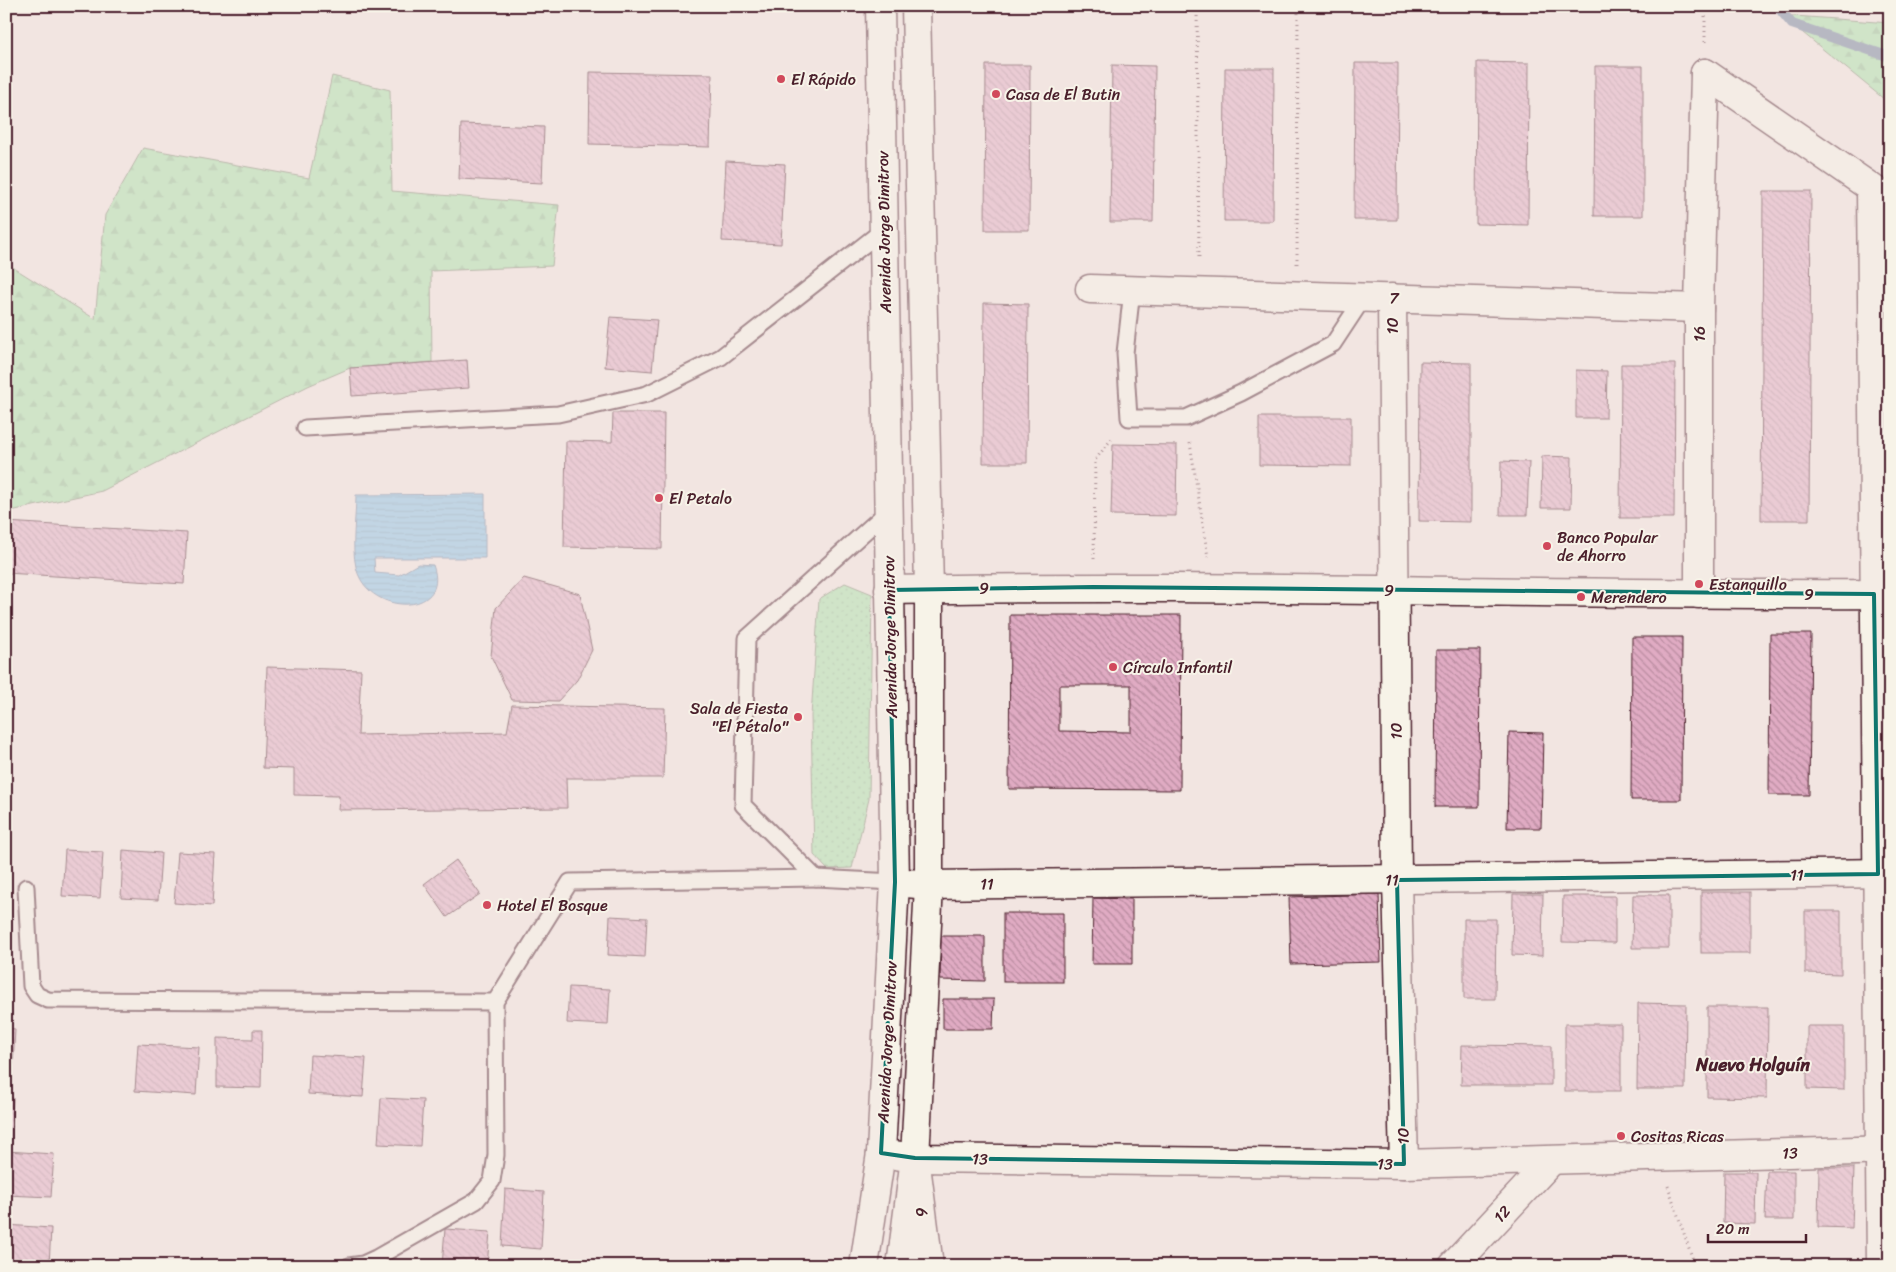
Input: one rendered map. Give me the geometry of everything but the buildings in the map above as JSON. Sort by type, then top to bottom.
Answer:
[{"type":"street","name":"Avenida Jorge Dimitrov","points":[[864,1266],[881,1153],[895,882],[880,6]]},
{"type":"street","name":"Avenida Jorge Dimitrov","points":[[901,1266],[915,1158],[928,885],[929,589],[916,6]]},
{"type":"street","points":[[1705,73],[1880,194],[1885,1150],[1881,1266]]},
{"type":"street","name":"16","points":[[1699,594],[1699,308],[1705,73]]},
{"type":"street","name":"7","points":[[1090,289],[1699,308]]},
{"type":"street","name":"10","points":[[1392,298],[1398,880],[1404,1164]]},
{"type":"street","name":"9","points":[[889,590],[1093,587],[1699,594],[1882,594]]},
{"type":"street","name":"11","points":[[895,882],[928,885],[1884,874]]},
{"type":"street","name":"13","points":[[881,1153],[915,1158],[1404,1164],[1885,1150]]},
{"type":"street","name":"6","points":[[915,1158],[930,1266]]},
{"type":"street","name":"12","points":[[1453,1266],[1551,1161]]},
{"type":"lane","points":[[305,428],[558,414],[647,394],[722,357],[883,230]]},
{"type":"lane","points":[[1132,290],[1126,353],[1128,418],[1186,418],[1333,344],[1364,297]]},
{"type":"lane","points":[[816,878],[743,804],[747,638],[890,510]]},
{"type":"lane","points":[[348,1266],[362,1264],[376,1258],[476,1201],[492,1181],[496,1155],[495,1002],[570,882],[816,878],[895,882]]},
{"type":"lane","points":[[26,887],[31,986],[37,996],[48,1000],[495,1002]]},
{"type":"path","points":[[1197,6],[1199,292]]},
{"type":"path","points":[[1297,295],[1298,6]]},
{"type":"path","points":[[1705,6],[1705,73]]},
{"type":"path","points":[[1093,587],[1095,460],[1128,418]]},
{"type":"path","points":[[1186,418],[1213,588]]},
{"type":"path","points":[[1658,1158],[1695,1266]]},
{"type":"highlighted area","points":[[1093,587],[1874,594],[1878,874],[1397,880],[1404,1164],[915,1158],[881,1153],[895,882],[889,590]]},
{"type":"green space","points":[[1781,15],[1890,23],[1890,104]]},
{"type":"green space","points":[[332,76],[390,90],[392,191],[559,205],[552,266],[431,271],[432,362],[350,368],[308,386],[102,491],[6,512],[6,263],[95,319],[105,215],[143,148],[309,178]]},
{"type":"green space","points":[[845,583],[872,594],[869,799],[852,868],[827,869],[814,855],[811,716],[819,599]]},
{"type":"water","points":[[485,494],[485,558],[374,558],[375,573],[399,575],[418,564],[433,565],[436,582],[431,594],[420,602],[406,604],[390,602],[375,595],[363,583],[356,567],[355,559],[356,495]]},
{"type":"waterway","points":[[1777,6],[1792,24],[1890,57]]},
{"type":"place","name":"El Rápido","points":[[781,79]]},
{"type":"place","name":"Casa de El Butin","points":[[996,94]]},
{"type":"place","name":"El Petalo","points":[[659,498]]},
{"type":"place","name":"Banco Popular de Ahorro","points":[[1547,546]]},
{"type":"place","name":"Estanquillo","points":[[1699,584]]},
{"type":"place","name":"Merendero","points":[[1581,597]]},
{"type":"place","name":"Círculo Infantil","points":[[1113,667]]},
{"type":"place","name":"Sala de Fiesta \"El Pétalo\"","points":[[798,717]]},
{"type":"place","name":"Hotel El Bosque","points":[[487,905]]},
{"type":"place","name":"Cositas Ricas","points":[[1621,1136]]},
{"type":"district","name":"Nuevo Holguín","points":[[1753,1065]]}]
